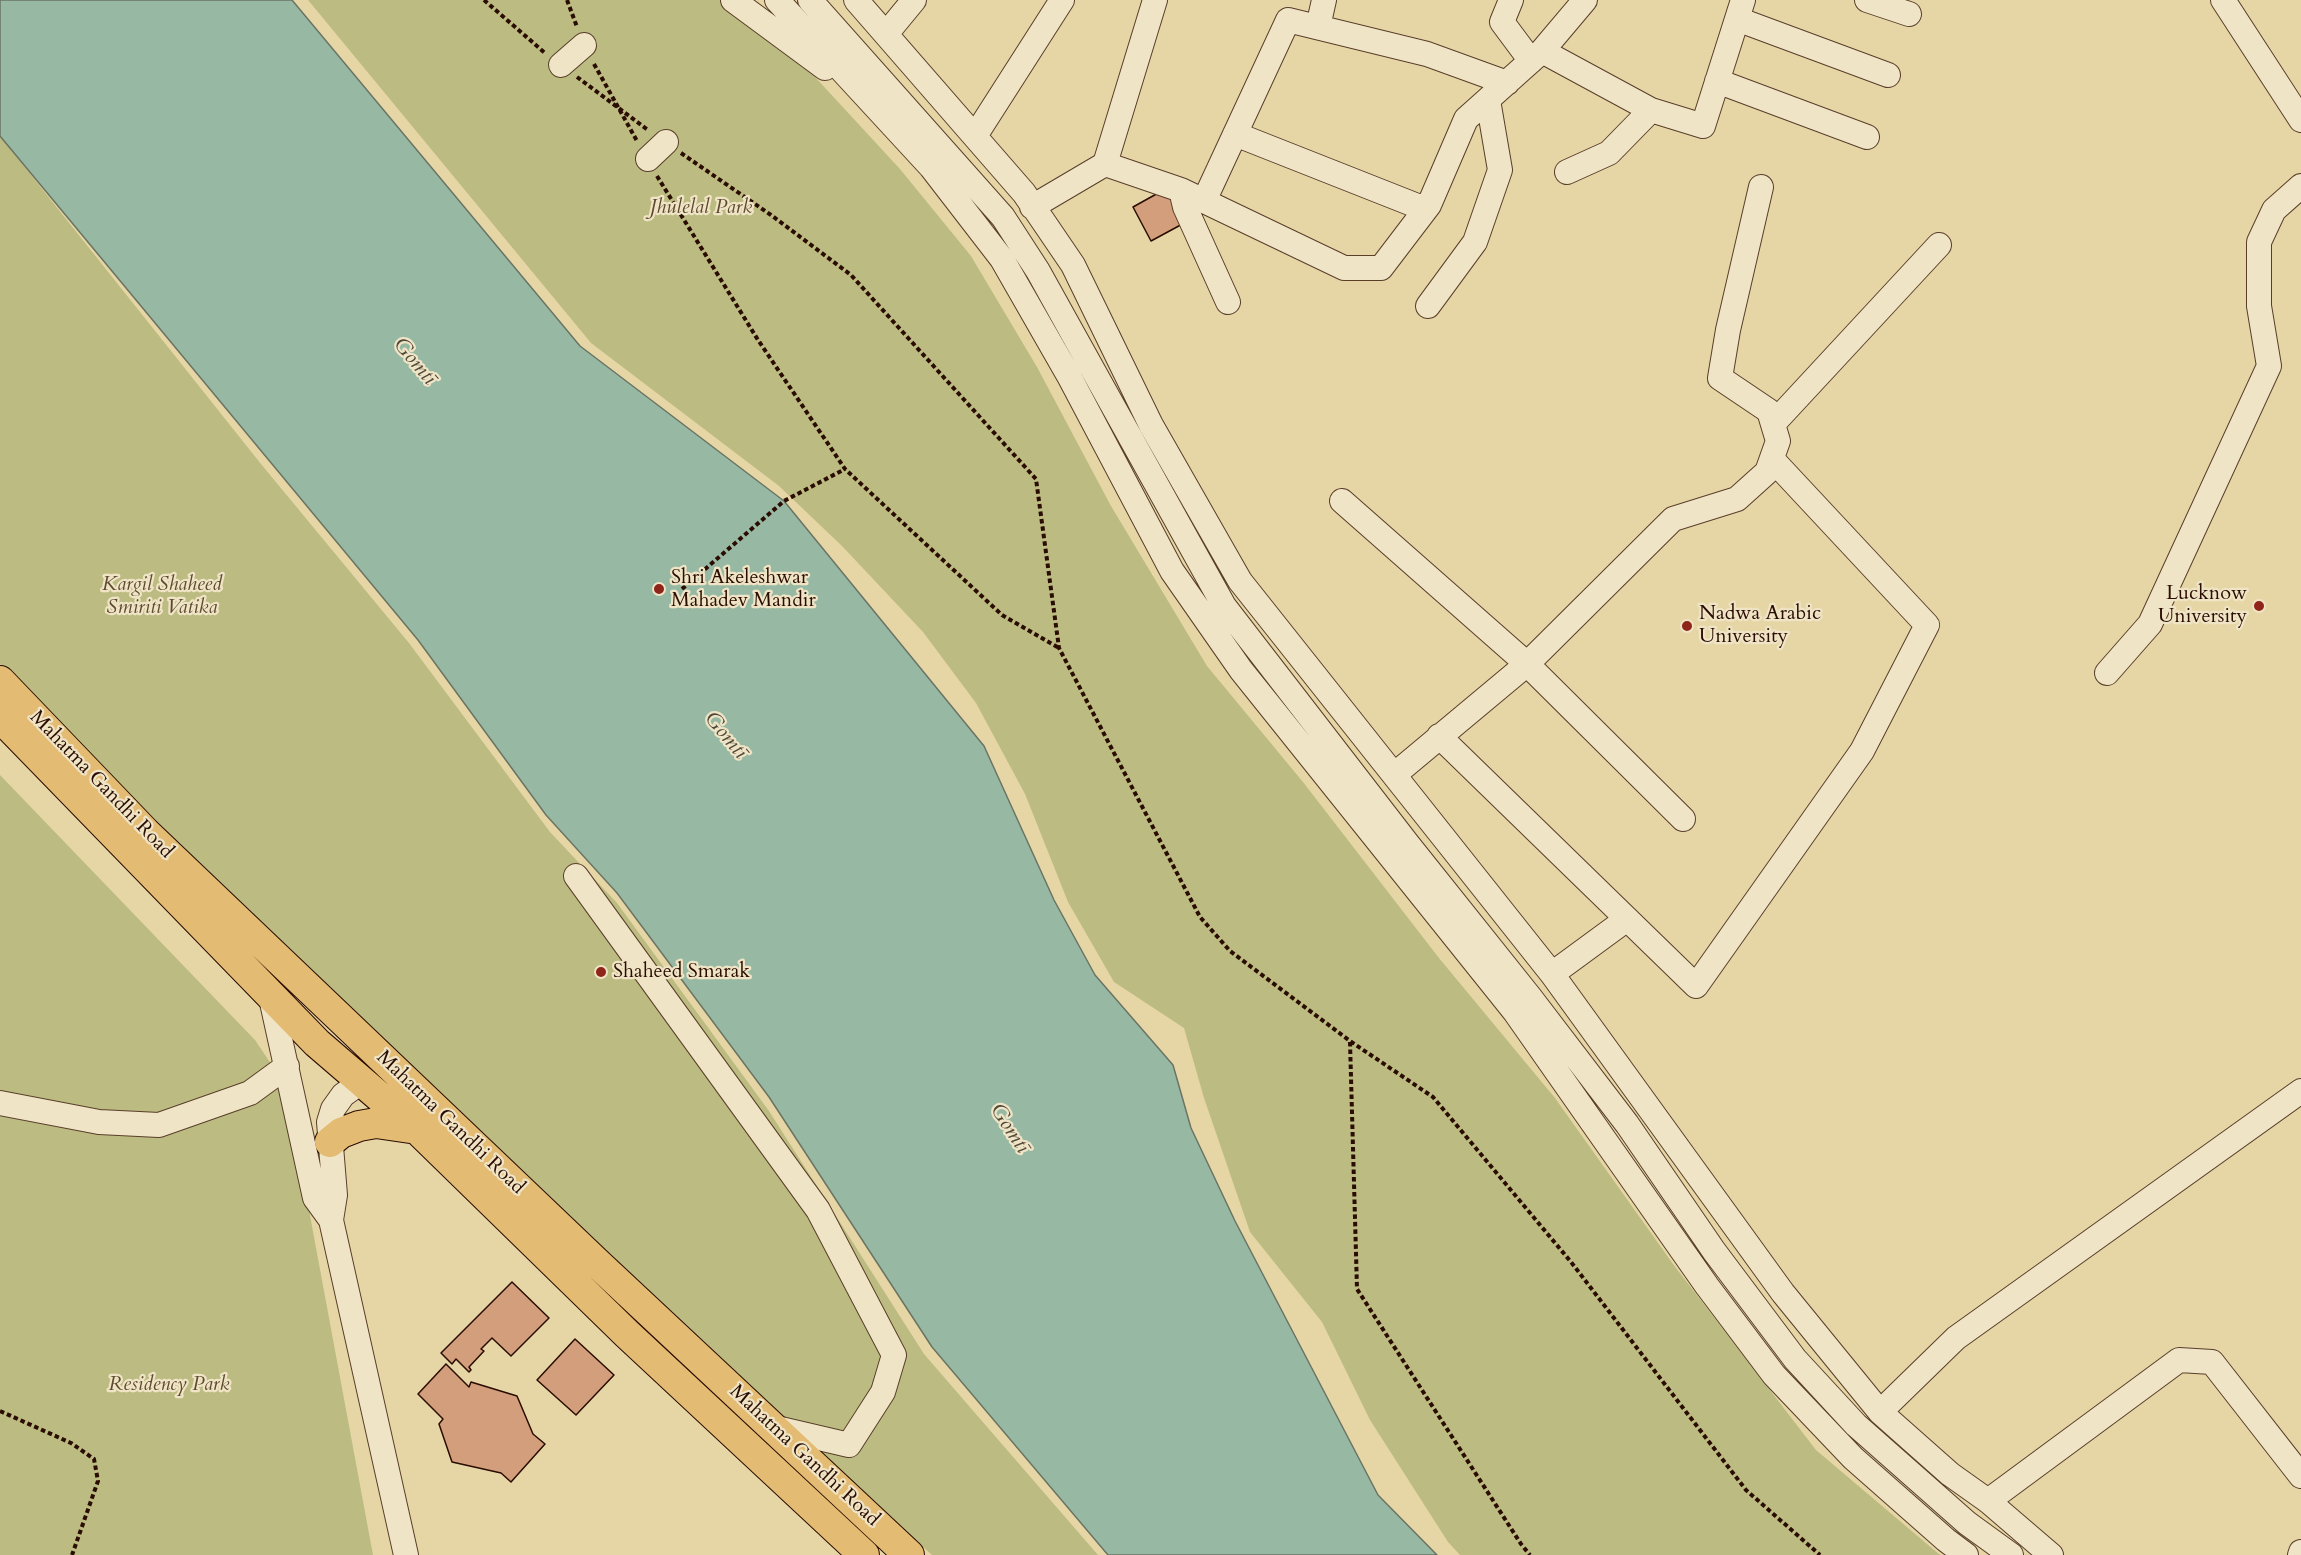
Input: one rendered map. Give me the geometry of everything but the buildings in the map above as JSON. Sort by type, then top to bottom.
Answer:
[{"type":"main road","name":"Mahatma Gandhi Road","points":[[0,681],[145,832],[605,1271],[909,1555]]},
{"type":"main road","name":"Mahatma Gandhi Road","points":[[0,717],[317,1043],[417,1129],[627,1334],[864,1555]]},
{"type":"main road","points":[[330,1142],[359,1126],[376,1123],[417,1129]]},
{"type":"street","points":[[733,0],[868,99]]},
{"type":"street","points":[[777,0],[931,167],[1002,260],[1069,376],[1172,571],[1241,670],[1515,1012],[1707,1286],[1774,1375],[1853,1458],[1966,1555]]},
{"type":"street","points":[[810,0],[1003,217],[1038,271],[1224,606],[1627,1124],[1714,1251],[1795,1359],[1856,1425],[1967,1523],[2011,1555]]},
{"type":"street","points":[[886,34],[914,0]]},
{"type":"street","points":[[975,136],[1062,0]]},
{"type":"street","points":[[1032,207],[1105,164],[1155,0]]},
{"type":"street","points":[[1318,27],[1324,0]]},
{"type":"street","points":[[1510,0],[1502,22],[1537,56],[1651,110],[1703,126],[1740,10],[1888,75]]},
{"type":"street","points":[[1105,164],[1181,190],[1344,268],[1381,268],[1425,209],[1466,119],[1537,56],[1585,0]]},
{"type":"street","points":[[1867,0],[1909,14]]},
{"type":"street","points":[[2223,0],[2301,120]]},
{"type":"street","points":[[859,1],[1024,193],[1073,266],[1152,425],[1235,573],[1552,974],[1784,1293],[1880,1412],[1950,1474],[1988,1501],[2051,1555]]},
{"type":"street","points":[[1204,201],[1288,20],[1428,54],[1507,83]]},
{"type":"street","points":[[561,65],[584,45]]},
{"type":"street","points":[[1717,81],[1868,136]]},
{"type":"street","points":[[1428,306],[1475,242],[1500,170],[1488,100]]},
{"type":"street","points":[[1567,172],[1609,153],[1651,110]]},
{"type":"street","points":[[1235,134],[1425,209]]},
{"type":"street","points":[[648,159],[666,142]]},
{"type":"street","points":[[2107,673],[2150,624],[2269,366],[2259,306],[2259,242],[2274,210],[2301,186]]},
{"type":"street","points":[[1394,775],[1527,664],[1674,519],[1737,499],[1767,472],[1778,441],[1769,411],[1720,378],[1728,330],[1761,187]]},
{"type":"street","points":[[1181,190],[1185,207],[1228,302]]},
{"type":"street","points":[[1773,424],[1939,245]]},
{"type":"street","points":[[1439,736],[1696,986],[1862,751],[1928,625],[1772,459]]},
{"type":"street","points":[[1341,501],[1527,664],[1683,819]]},
{"type":"street","points":[[576,876],[818,1210],[894,1355],[883,1392],[849,1445],[772,1427]]},
{"type":"street","points":[[1552,974],[1627,919]]},
{"type":"street","points":[[271,998],[315,1198],[331,1220]]},
{"type":"street","points":[[0,1103],[99,1122],[159,1125],[250,1093],[287,1066]]},
{"type":"street","points":[[361,1082],[343,1095],[333,1109],[329,1122],[335,1195],[331,1220],[406,1555]]},
{"type":"street","points":[[1880,1412],[1956,1338],[2301,1091]]},
{"type":"street","points":[[1988,1501],[2179,1360],[2212,1362],[2301,1476]]},
{"type":"path","points":[[484,0],[561,65],[618,109],[771,215],[851,275],[1036,479],[1059,648],[1200,917],[1230,951],[1350,1041],[1433,1097],[1571,1262],[1746,1490],[1820,1555]]},
{"type":"path","points":[[567,0],[584,45],[618,109],[758,340],[845,470],[1002,615],[1059,648]]},
{"type":"path","points":[[682,589],[784,501],[845,470]]},
{"type":"path","points":[[1350,1041],[1357,1289],[1530,1555]]},
{"type":"path","points":[[0,1411],[71,1443],[94,1459],[98,1481],[72,1555]]},
{"type":"green space","name":"Jhulelal Park","points":[[308,0],[744,0],[900,169],[971,256],[1037,367],[1111,506],[1207,666],[1303,782],[1439,958],[1555,1098],[1673,1264],[1816,1450],[1940,1555],[1460,1555],[1448,1542],[1370,1420],[1322,1322],[1250,1232],[1204,1098],[1184,1028],[1114,982],[1068,902],[1025,794],[976,703],[923,632],[842,546],[779,486],[591,343]]},
{"type":"green space","name":"Kargil Shaheed Smiriti Vatika","points":[[0,136],[261,464],[409,643],[550,832],[617,903],[769,1111],[924,1354],[1098,1555],[932,1555],[728,1370],[230,896],[0,664]]},
{"type":"green space","name":"Residency Park","points":[[0,775],[255,1040],[286,1086],[373,1555],[0,1555]]},
{"type":"water","name":"Gomtī","points":[[0,0],[292,0],[580,346],[784,501],[984,746],[1054,900],[1095,975],[1173,1065],[1191,1128],[1235,1221],[1378,1495],[1437,1555],[1108,1555],[932,1347],[769,1097],[617,893],[546,815],[418,640],[0,136]]},
{"type":"place","name":"Shri Akeleshwar Mahadev Mandir","points":[[659,589]]},
{"type":"place","name":"Lucknow University","points":[[2259,606]]},
{"type":"place","name":"Nadwa Arabic University","points":[[1687,626]]},
{"type":"place","name":"Shaheed Smarak","points":[[601,972]]}]
